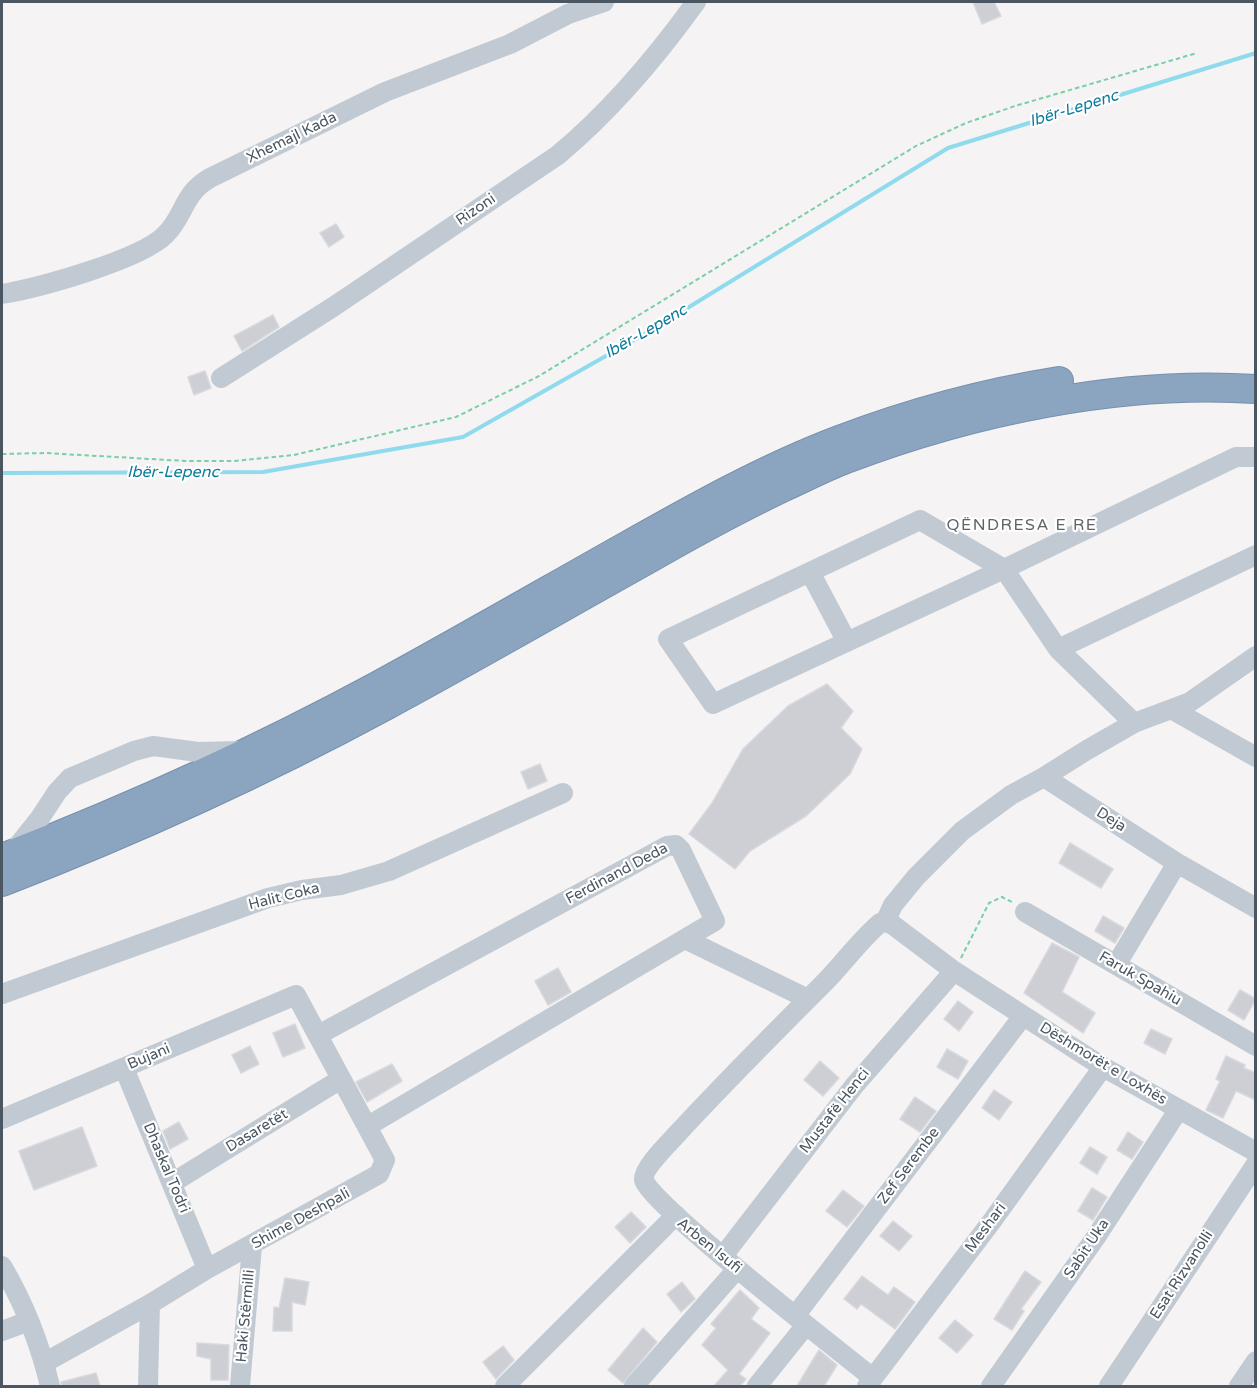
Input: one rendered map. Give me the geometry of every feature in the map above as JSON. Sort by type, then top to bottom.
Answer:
[{"type":"highway","points":[[6,856],[89,823],[251,750],[388,680],[716,496],[838,440],[912,414],[957,402],[1077,378],[1146,371],[1256,370]]},
{"type":"highway","points":[[2,882],[178,809],[299,752],[729,514],[843,460],[921,432],[995,413],[1047,403],[1145,391],[1196,388],[1256,389]]},
{"type":"street","name":"Xhemajl Kada","points":[[2,294],[44,286],[146,248],[167,234],[194,190],[210,178],[396,88],[510,44],[568,14],[604,2]]},
{"type":"street","name":"Rizoni","points":[[221,378],[333,307],[558,155],[586,131],[659,53],[696,2]]},
{"type":"street","points":[[1134,723],[1058,649],[1004,569],[920,520],[668,639],[713,704],[1004,569],[1236,457],[1256,457]]},
{"type":"street","points":[[1058,649],[1256,555]]},
{"type":"street","points":[[810,572],[847,642]]},
{"type":"street","points":[[676,1215],[649,1190],[644,1182],[646,1170],[703,1106],[874,928],[885,922],[893,905],[916,877],[962,831],[1011,795],[1134,723],[1190,702],[1256,656]]},
{"type":"street","points":[[1173,710],[1256,757]]},
{"type":"street","points":[[6,856],[40,818],[57,792],[70,778],[134,751],[153,747],[198,752],[251,750]]},
{"type":"street","name":"Deja","points":[[1044,777],[1177,863],[1256,908]]},
{"type":"street","name":"Halit Coka","points":[[2,994],[268,898],[302,890],[341,885],[388,871],[563,793]]},
{"type":"street","name":"Ferdinand Deda","points":[[318,1035],[672,844],[681,850],[715,921],[368,1126]]},
{"type":"street","points":[[1116,965],[1177,863]]},
{"type":"street","name":"Faruk Spahiu","points":[[1025,912],[1256,1046]]},
{"type":"street","name":"Dëshmorët e Loxhës","points":[[885,922],[894,925],[954,971],[1103,1067],[1256,1152]]},
{"type":"street","points":[[685,939],[808,999]]},
{"type":"street","name":"Mustafë Henci","points":[[633,1386],[730,1263],[854,1086],[954,971]]},
{"type":"street","name":"Shime Deshpali","points":[[44,1363],[379,1174],[385,1160],[296,995]]},
{"type":"street","name":"Bujani","points":[[2,1119],[296,995]]},
{"type":"street","name":"Zef Serembe","points":[[757,1386],[800,1320],[1023,1016]]},
{"type":"street","name":"Meshari","points":[[870,1382],[992,1221],[1103,1067]]},
{"type":"street","name":"Dhaskal Todri","points":[[124,1068],[207,1269]]},
{"type":"street","name":"Dasaretët","points":[[172,1183],[341,1079]]},
{"type":"street","name":"Sabit Uka","points":[[991,1386],[1089,1247],[1179,1109]]},
{"type":"street","name":"Esat Rizvanolli","points":[[1109,1386],[1256,1164]]},
{"type":"street","name":"Arben Isufi","points":[[505,1386],[676,1215],[870,1382]]},
{"type":"street","name":"Haki Stërmilli","points":[[240,1386],[252,1246]]},
{"type":"street","points":[[2,1266],[29,1321],[50,1386]]},
{"type":"street","points":[[148,1386],[150,1304]]},
{"type":"street","points":[[2,1330],[29,1321]]},
{"type":"street","points":[[1239,1386],[1256,1361]]},
{"type":"path","points":[[2,453],[235,461],[294,455],[456,417],[539,376],[916,146],[966,123],[1015,106],[1197,53]]},
{"type":"path","points":[[954,971],[989,903],[1002,897],[1025,912]]},
{"type":"building","points":[[973,2],[994,2],[1001,16],[982,24]]},
{"type":"building","points":[[336,224],[344,237],[329,247],[320,233]]},
{"type":"building","points":[[273,315],[279,327],[242,351],[234,336]]},
{"type":"building","points":[[205,371],[211,388],[194,395],[188,377]]},
{"type":"building","points":[[827,684],[853,711],[841,728],[862,749],[850,774],[806,816],[750,851],[735,869],[689,834],[712,803],[743,749],[788,706]]},
{"type":"building","points":[[540,764],[547,781],[528,789],[521,772]]},
{"type":"building","points":[[1070,843],[1113,869],[1101,888],[1059,863]]},
{"type":"building","points":[[1103,916],[1124,928],[1115,943],[1095,931]]},
{"type":"building","points":[[1052,943],[1079,957],[1062,992],[1095,1013],[1083,1033],[1024,993]]},
{"type":"building","points":[[558,968],[571,992],[548,1005],[535,981]]},
{"type":"building","points":[[1240,990],[1256,999],[1244,1020],[1228,1010]]},
{"type":"building","points":[[958,1001],[973,1012],[959,1031],[944,1019]]},
{"type":"building","points":[[295,1024],[305,1048],[283,1057],[273,1033]]},
{"type":"building","points":[[1151,1029],[1172,1039],[1165,1054],[1144,1043]]},
{"type":"building","points":[[250,1046],[259,1064],[241,1073],[232,1055]]},
{"type":"building","points":[[947,1049],[968,1061],[958,1079],[937,1067]]},
{"type":"building","points":[[1226,1056],[1256,1073],[1256,1100],[1236,1091],[1223,1118],[1206,1110],[1220,1081],[1216,1079]]},
{"type":"building","points":[[820,1061],[839,1078],[823,1096],[804,1080]]},
{"type":"building","points":[[392,1064],[402,1081],[367,1102],[356,1082]]},
{"type":"building","points":[[994,1090],[1012,1102],[999,1120],[982,1108]]},
{"type":"building","points":[[915,1097],[936,1111],[920,1132],[900,1119]]},
{"type":"building","points":[[179,1122],[188,1139],[170,1149],[163,1131]]},
{"type":"building","points":[[82,1127],[97,1166],[34,1190],[19,1151]]},
{"type":"building","points":[[1128,1132],[1143,1142],[1132,1159],[1117,1150]]},
{"type":"building","points":[[1090,1147],[1107,1157],[1097,1174],[1080,1163]]},
{"type":"building","points":[[1092,1188],[1107,1197],[1093,1220],[1078,1211]]},
{"type":"building","points":[[843,1190],[864,1206],[847,1227],[826,1211]]},
{"type":"building","points":[[631,1212],[646,1227],[630,1243],[615,1227]]},
{"type":"building","points":[[893,1221],[912,1236],[899,1251],[880,1236]]},
{"type":"building","points":[[1025,1271],[1041,1282],[1021,1309],[1024,1311],[1012,1330],[994,1319]]},
{"type":"building","points":[[862,1276],[888,1295],[894,1287],[915,1302],[895,1329],[861,1304],[857,1309],[844,1299]]},
{"type":"building","points":[[285,1278],[309,1282],[305,1305],[292,1302],[292,1331],[273,1331],[274,1307],[279,1308]]},
{"type":"building","points":[[682,1282],[695,1299],[681,1312],[667,1294]]},
{"type":"building","points":[[740,1290],[759,1308],[751,1319],[770,1333],[739,1374],[746,1379],[740,1386],[714,1386],[728,1370],[702,1345],[716,1328],[711,1324]]},
{"type":"building","points":[[955,1320],[973,1335],[957,1353],[939,1338]]},
{"type":"building","points":[[643,1328],[657,1342],[623,1383],[608,1370]]},
{"type":"building","points":[[197,1343],[229,1345],[228,1380],[211,1380],[211,1359],[197,1356]]},
{"type":"building","points":[[503,1346],[514,1360],[496,1379],[483,1362]]},
{"type":"building","points":[[819,1350],[837,1365],[824,1386],[797,1386]]},
{"type":"building","points":[[96,1373],[100,1386],[62,1386],[61,1382]]},
{"type":"waterway","name":"Ibër-Lepenc","points":[[2,473],[263,472],[463,437],[650,331],[948,148],[1256,53]]},
{"type":"district","name":"QËNDRESA E RE","points":[[1022,526]]}]
